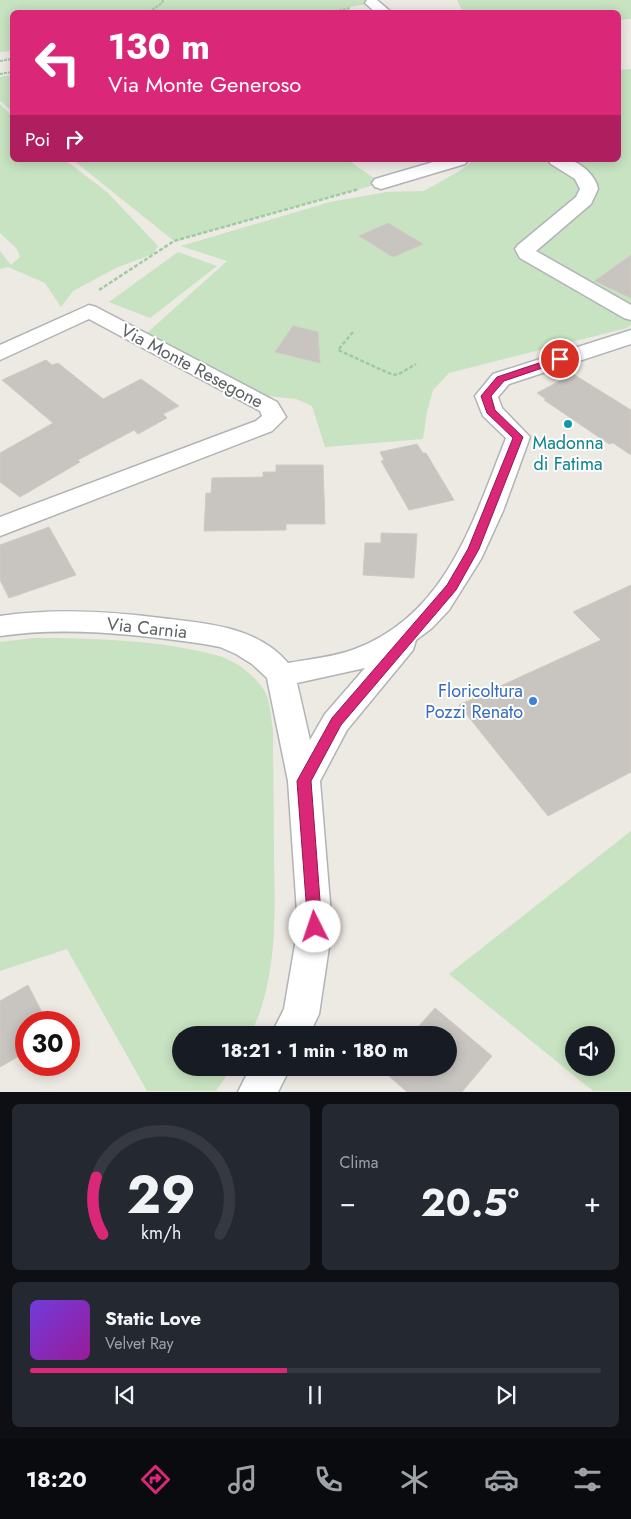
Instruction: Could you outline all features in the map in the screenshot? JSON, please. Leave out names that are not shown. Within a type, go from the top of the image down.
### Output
[{"type":"street","points":[[372,3],[381,10]]},
{"type":"street","points":[[381,183],[452,162]]},
{"type":"street","points":[[560,162],[576,171],[587,181],[589,189],[584,200],[525,249],[527,254],[631,314]]},
{"type":"street","points":[[0,353],[89,311]]},
{"type":"street","name":"Via Monte Resegone","points":[[0,527],[264,426],[274,417],[269,408],[89,311]]},
{"type":"street","points":[[304,781],[336,722],[451,588],[473,549],[518,437],[491,411],[486,396],[500,379],[631,337]]},
{"type":"street","name":"Via Carnia","points":[[0,626],[23,622],[125,623],[221,637],[253,650],[274,665],[281,675]]},
{"type":"street","points":[[294,1026],[301,1014],[315,927],[304,781],[281,675],[340,663],[376,651],[421,622]]},
{"type":"street","points":[[257,1092],[266,1076]]},
{"type":"path","points":[[152,10],[164,0]]},
{"type":"path","points":[[89,311],[86,299],[174,241],[381,183]]},
{"type":"path","points":[[353,332],[338,350],[393,374],[399,374],[416,364]]},
{"type":"green space","points":[[0,0],[367,0],[372,3],[334,10],[10,10],[10,51],[0,52]]},
{"type":"green space","points":[[457,0],[631,0],[631,19],[621,20],[621,10],[462,10]]},
{"type":"green space","points":[[631,69],[631,325],[627,328],[449,373],[433,390],[423,439],[325,447],[312,406],[296,399],[267,396],[147,333],[227,261],[181,246],[330,202],[387,192],[424,191],[471,162],[621,162],[621,70]]},
{"type":"green space","points":[[10,75],[10,109],[0,101],[0,77]]},
{"type":"green space","points":[[0,104],[10,114],[10,162],[68,162],[107,192],[158,246],[153,254],[116,268],[73,291],[61,307],[45,283],[8,267],[0,269],[0,251],[11,265],[20,257],[17,249],[0,233]]},
{"type":"green space","points":[[75,162],[351,162],[381,183],[174,241]]},
{"type":"green space","points":[[178,252],[217,266],[150,318],[109,302]]},
{"type":"green space","points":[[33,638],[79,639],[175,646],[226,658],[252,676],[268,698],[273,731],[275,900],[273,947],[266,992],[254,1026],[172,1026],[172,1076],[226,1076],[216,1091],[147,1091],[67,949],[0,971],[0,642]]},
{"type":"green space","points":[[631,831],[631,1091],[593,1091],[575,1076],[615,1076],[615,1026],[565,1026],[565,1068],[449,974]]},
{"type":"building","points":[[388,223],[423,244],[393,257],[359,236]]},
{"type":"building","points":[[631,255],[631,298],[595,281]]},
{"type":"building","points":[[293,326],[318,332],[320,363],[275,352]]},
{"type":"building","points":[[46,360],[52,365],[58,363],[103,399],[141,379],[179,406],[163,414],[167,418],[138,434],[134,430],[78,460],[80,462],[20,497],[0,482],[0,453],[53,423],[2,380]]},
{"type":"building","points":[[573,374],[631,410],[631,455],[613,443],[609,444],[544,400],[546,399],[537,393]]},
{"type":"building","points":[[417,444],[423,453],[426,453],[454,500],[409,510],[381,461],[384,460],[380,452]]},
{"type":"building","points":[[276,465],[323,465],[325,524],[286,524],[286,530],[204,531],[206,493],[211,493],[212,478],[263,477],[263,472],[276,472]]},
{"type":"building","points":[[49,527],[76,575],[9,598],[0,580],[0,545]]},
{"type":"building","points":[[381,533],[417,534],[414,578],[363,575],[365,543],[381,543]]},
{"type":"building","points":[[631,585],[631,772],[548,816],[459,705],[601,640],[573,612]]},
{"type":"building","points":[[28,985],[41,1011],[15,1011],[15,1058],[0,1067],[0,1001]]},
{"type":"building","points":[[435,1008],[456,1026],[419,1026]]},
{"type":"building","points":[[457,1027],[492,1056],[462,1092],[407,1092],[389,1076],[457,1076]]},
{"type":"place","name":"Madonna di Fatima","points":[[568,424]]},
{"type":"place","name":"Floricoltura Pozzi Renato","points":[[533,701]]},
{"type":"route","points":[[315,927],[304,781],[336,722],[451,588],[473,549],[518,437],[491,411],[486,396],[500,379],[560,359]]}]
